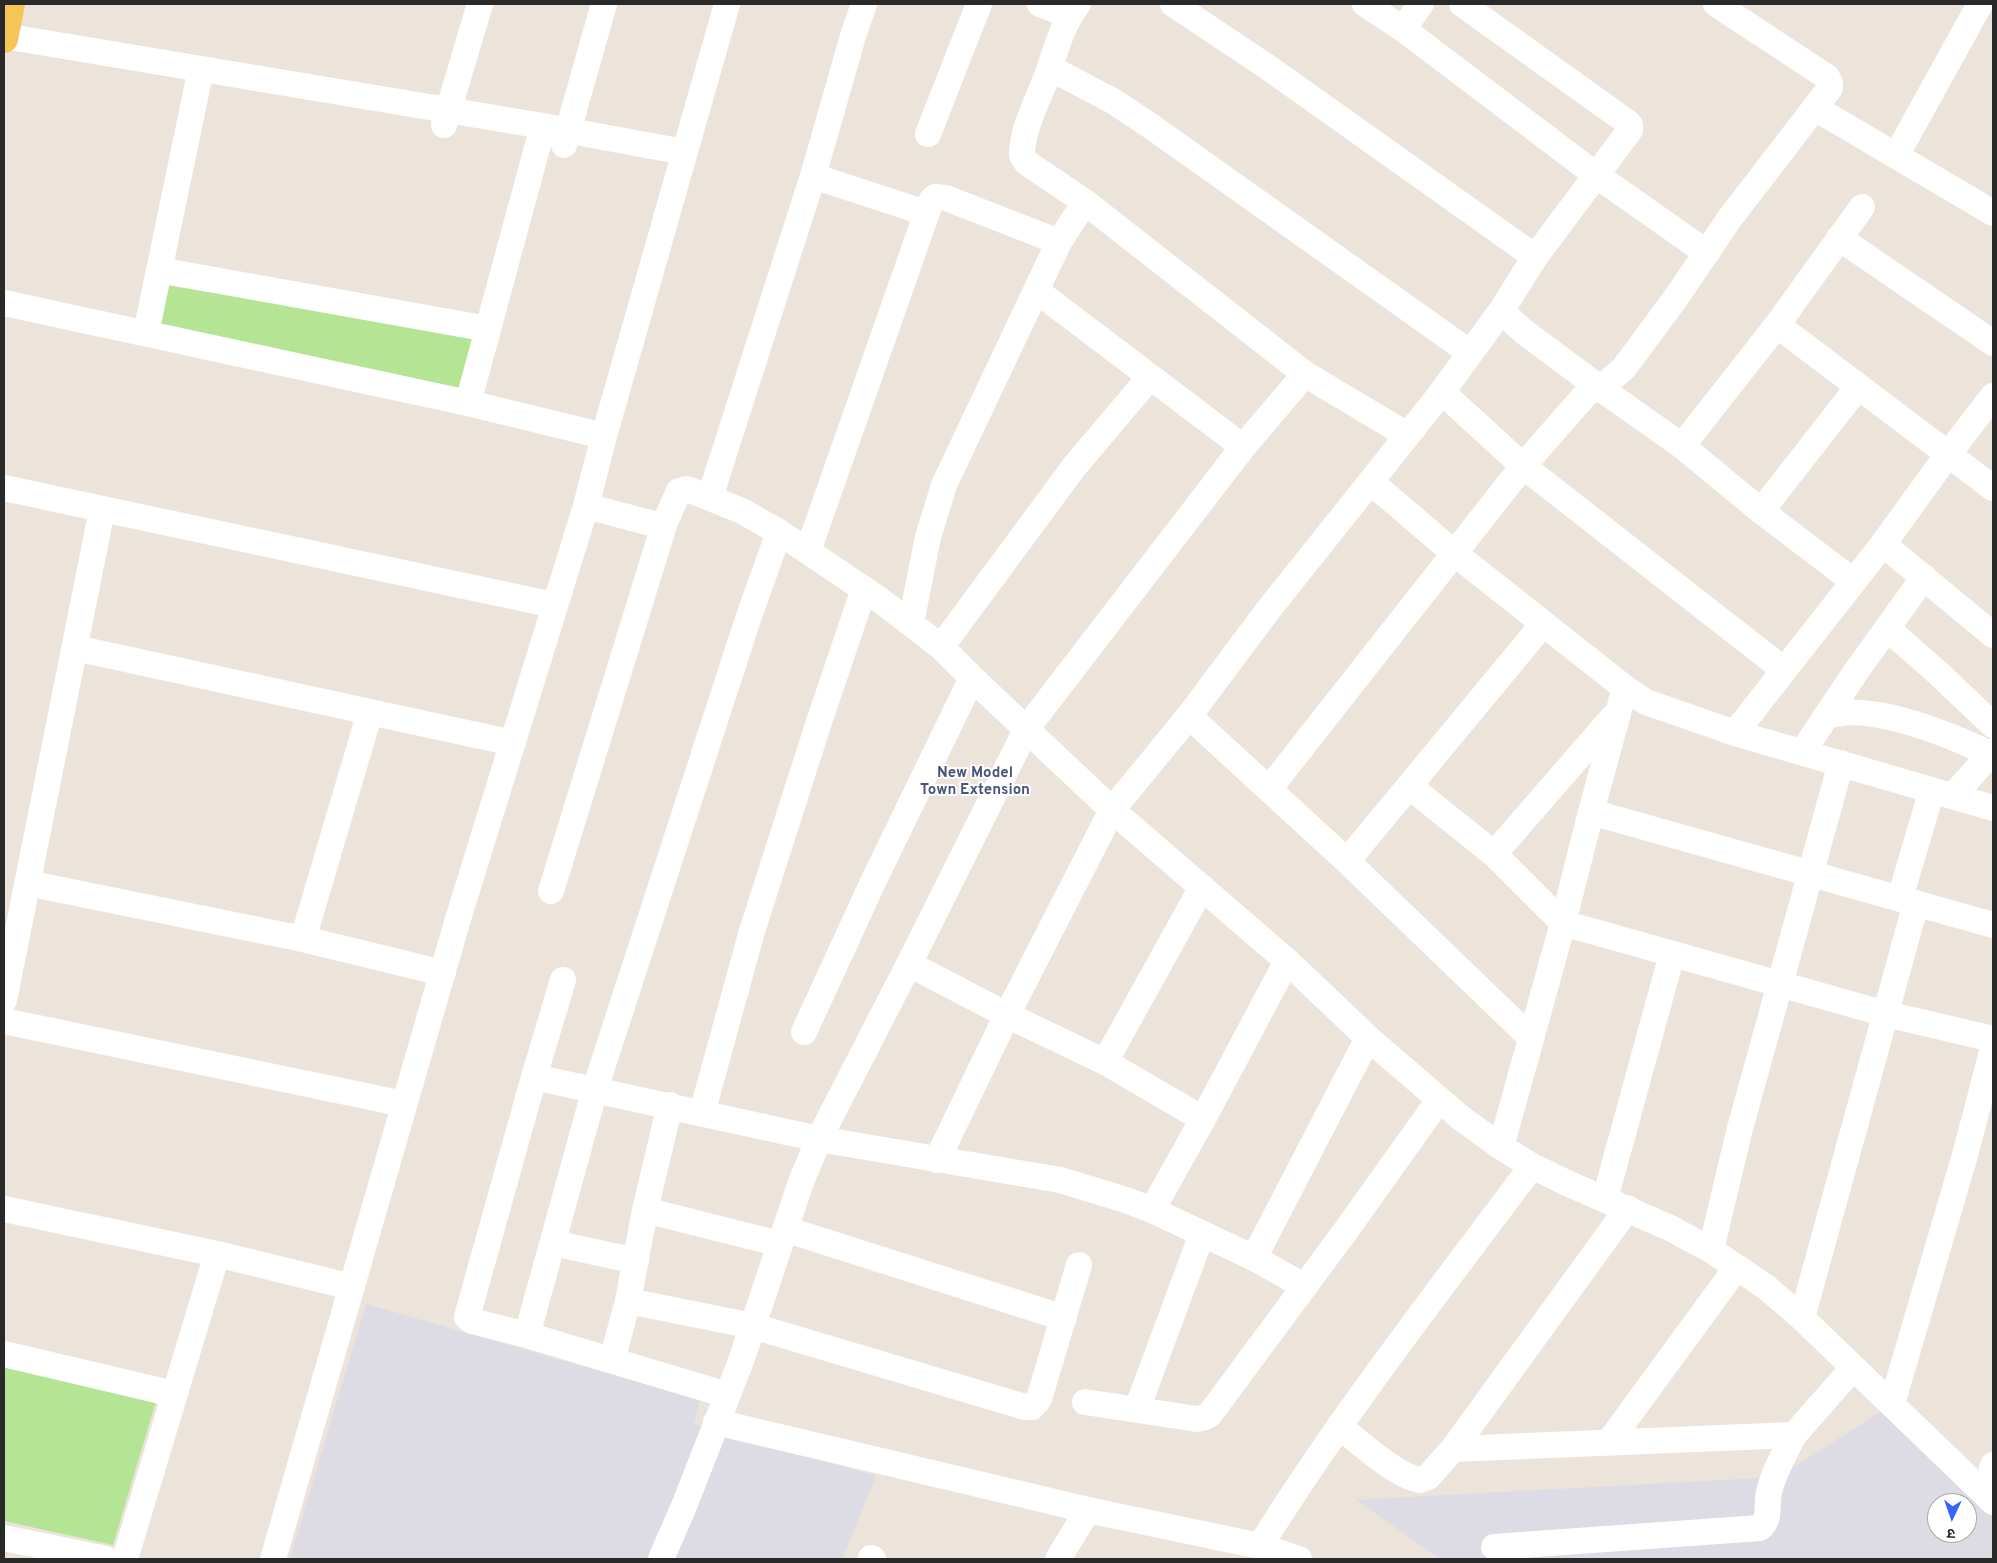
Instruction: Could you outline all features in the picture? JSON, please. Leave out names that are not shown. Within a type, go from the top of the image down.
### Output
[{"type":"main road","points":[[4,37],[11,4]]},
{"type":"street","points":[[446,118],[480,4]]},
{"type":"street","points":[[468,402],[488,328],[553,136],[604,4]]},
{"type":"street","points":[[273,1559],[404,1104],[554,605],[586,506],[726,4]]},
{"type":"street","points":[[710,497],[813,176],[864,4]]},
{"type":"street","points":[[928,134],[980,4]]},
{"type":"street","points":[[1040,4],[1073,10],[1024,137],[1022,155],[1027,163],[1085,202],[1304,374],[1407,435]]},
{"type":"street","points":[[1173,4],[1269,68],[1535,257]]},
{"type":"street","points":[[1365,4],[1403,29],[1596,175],[1707,253]]},
{"type":"street","points":[[1403,29],[1420,4]]},
{"type":"street","points":[[937,1160],[1007,1015],[1112,810],[1189,716],[1269,610],[1442,392],[1469,352],[1501,311],[1535,257],[1627,134],[1630,125],[1462,4]]},
{"type":"street","points":[[1269,789],[1523,466],[1578,403],[1597,386],[1609,381],[1624,368],[1730,218],[1830,88],[1827,77],[1716,4]]},
{"type":"street","points":[[1896,156],[1980,4]]},
{"type":"street","points":[[4,37],[199,77]]},
{"type":"street","points":[[4,52],[199,77],[682,159]]},
{"type":"street","points":[[1050,68],[1113,101],[1152,126],[1469,352]]},
{"type":"street","points":[[146,333],[199,77]]},
{"type":"street","points":[[1815,108],[1993,213]]},
{"type":"street","points":[[813,176],[926,213]]},
{"type":"street","points":[[808,551],[931,201],[935,197],[946,198],[1059,242]]},
{"type":"street","points":[[911,623],[928,537],[944,485],[1059,242],[1085,202]]},
{"type":"street","points":[[1682,446],[1777,325],[1862,207]]},
{"type":"street","points":[[1840,238],[1993,343]]},
{"type":"street","points":[[159,270],[488,328]]},
{"type":"street","points":[[1037,291],[1243,447]]},
{"type":"street","points":[[4,303],[468,402],[604,436]]},
{"type":"street","points":[[1501,311],[1523,331],[1682,446],[1761,511],[1853,581]]},
{"type":"street","points":[[1777,325],[1993,488]]},
{"type":"street","points":[[661,1559],[684,1506],[753,1326],[801,1182],[819,1139],[1027,728],[1243,447],[1304,374]]},
{"type":"street","points":[[941,646],[1074,467],[1150,376]]},
{"type":"street","points":[[1761,511],[1858,387]]},
{"type":"street","points":[[1442,392],[1523,466],[1784,670]]},
{"type":"street","points":[[1735,733],[1883,544],[1993,396]]},
{"type":"street","points":[[1371,482],[1454,553],[1543,624],[1622,699],[1646,702],[1735,733],[1803,751],[1993,808]]},
{"type":"street","points":[[4,488],[554,605]]},
{"type":"street","points":[[551,891],[665,522],[676,493],[682,488],[710,497],[742,511],[779,532],[864,589],[941,646],[972,678],[1112,810],[1287,961],[1368,1038],[1480,1134],[1532,1166],[1670,1228],[1711,1250],[1766,1288],[1802,1318],[1989,1498]]},
{"type":"street","points":[[586,506],[658,525],[665,522]]},
{"type":"street","points":[[4,1000],[102,510]]},
{"type":"street","points":[[527,1335],[595,1089],[748,619],[779,532]]},
{"type":"street","points":[[1883,544],[1993,635]]},
{"type":"street","points":[[1803,751],[1924,578]]},
{"type":"street","points":[[702,1113],[752,930],[864,589]]},
{"type":"street","points":[[1347,861],[1543,624]]},
{"type":"street","points":[[1888,629],[1938,672],[1993,725]]},
{"type":"street","points":[[75,648],[513,743]]},
{"type":"street","points":[[804,1032],[873,882],[972,678]]},
{"type":"street","points":[[1501,1148],[1564,923],[1591,812],[1622,699]]},
{"type":"street","points":[[1494,854],[1622,699]]},
{"type":"street","points":[[303,939],[370,712]]},
{"type":"street","points":[[1802,1318],[1886,1014],[1908,901],[1942,793],[1992,752],[1920,725],[1894,719],[1854,712],[1837,712],[1825,717]]},
{"type":"street","points":[[1189,716],[1347,861],[1531,1038]]},
{"type":"street","points":[[1711,1250],[1739,1132],[1841,763]]},
{"type":"street","points":[[1409,786],[1494,854],[1564,923],[1886,1014],[1993,1039]]},
{"type":"street","points":[[1591,812],[1810,872],[1993,926]]},
{"type":"street","points":[[27,883],[303,939],[443,973]]},
{"type":"street","points":[[1105,1062],[1202,887]]},
{"type":"street","points":[[1338,1426],[1393,1468],[1414,1480],[1424,1480],[1428,1477],[1453,1449],[1617,1204],[1672,954]]},
{"type":"street","points":[[1152,1210],[1287,961]]},
{"type":"street","points":[[909,964],[1007,1015],[1105,1062],[1203,1119]]},
{"type":"street","points":[[563,980],[467,1317],[472,1321],[527,1335],[727,1394]]},
{"type":"street","points":[[4,1021],[404,1104]]},
{"type":"street","points":[[1254,1258],[1368,1038]]},
{"type":"street","points":[[1892,1404],[1965,1155],[1993,1048]]},
{"type":"street","points":[[534,1078],[670,1105],[819,1139],[1060,1180],[1152,1210],[1254,1258],[1304,1286]]},
{"type":"street","points":[[1085,1402],[1197,1419],[1210,1414],[1440,1100]]},
{"type":"street","points":[[612,1360],[628,1301],[645,1210],[670,1105]]},
{"type":"street","points":[[1260,1546],[1338,1426],[1532,1166]]},
{"type":"street","points":[[4,1209],[217,1254],[352,1288]]},
{"type":"street","points":[[645,1210],[783,1236],[1064,1318]]},
{"type":"street","points":[[1137,1409],[1202,1234]]},
{"type":"street","points":[[553,1243],[636,1261]]},
{"type":"street","points":[[125,1559],[217,1254]]},
{"type":"street","points":[[628,1301],[753,1326],[1025,1407],[1032,1407],[1039,1399],[1079,1265]]},
{"type":"street","points":[[1609,1442],[1737,1267]]},
{"type":"street","points":[[4,1354],[174,1394]]},
{"type":"street","points":[[1494,1547],[1760,1528],[1767,1518],[1769,1494],[1775,1472],[1794,1435],[1853,1368]]},
{"type":"street","points":[[716,1422],[1088,1510],[1260,1546],[1299,1559]]},
{"type":"street","points":[[1453,1449],[1794,1435]]},
{"type":"street","points":[[1989,1498],[1993,1465]]},
{"type":"street","points":[[1058,1559],[1088,1510]]},
{"type":"street","points":[[4,1538],[106,1559]]},
{"type":"shaded area","points":[[366,1304],[700,1400],[694,1424],[876,1476],[842,1559],[290,1559]]},
{"type":"shaded area","points":[[1887,1408],[1993,1508],[1993,1559],[1440,1559],[1356,1500],[1778,1477]]},
{"type":"green space","points":[[166,285],[475,336],[462,391],[157,325]]},
{"type":"green space","points":[[4,1365],[157,1398],[113,1545],[4,1521]]},
{"type":"district","name":"New Model Town Extension","points":[[975,782]]}]
